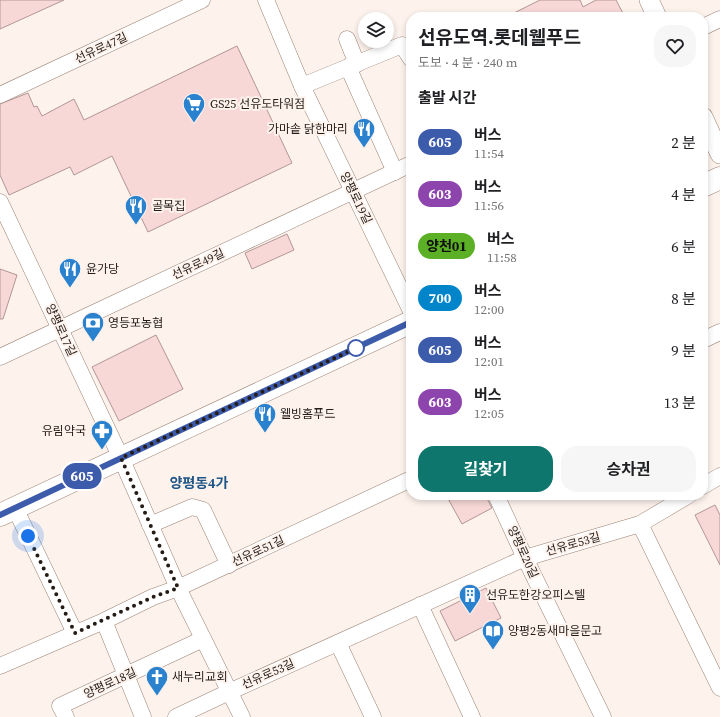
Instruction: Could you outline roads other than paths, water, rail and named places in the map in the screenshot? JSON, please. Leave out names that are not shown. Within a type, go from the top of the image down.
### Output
[{"type":"main road","points":[[708,184],[720,178]]},
{"type":"main road","points":[[7,512],[406,324]]},
{"type":"street","name":"선유로47길","points":[[0,95],[202,0]]},
{"type":"street","name":"양평로19길","points":[[266,0],[302,86],[406,301]]},
{"type":"street","points":[[649,0],[655,12]]},
{"type":"street","points":[[708,25],[720,19]]},
{"type":"street","points":[[347,39],[353,65],[395,172]]},
{"type":"street","points":[[302,86],[402,45],[406,51]]},
{"type":"street","points":[[708,128],[720,154]]},
{"type":"street","name":"선유로49길","points":[[0,357],[406,166]]},
{"type":"street","name":"양평로17길","points":[[0,202],[121,458]]},
{"type":"street","points":[[708,338],[720,332]]},
{"type":"street","points":[[121,458],[178,588],[242,717]]},
{"type":"street","points":[[708,483],[720,476]]},
{"type":"street","name":"선유로51길","points":[[0,666],[153,597],[178,588],[229,565],[406,481]]},
{"type":"street","name":"양평로20길","points":[[498,500],[603,717]]},
{"type":"street","name":"선유로53길","points":[[176,717],[525,558],[640,524],[681,500]]},
{"type":"street","points":[[150,525],[192,507],[203,510],[229,565]]},
{"type":"street","points":[[7,512],[75,633]]},
{"type":"street","points":[[640,524],[720,688]]},
{"type":"street","points":[[420,605],[472,717]]},
{"type":"street","points":[[104,620],[125,676],[143,717]]},
{"type":"street","name":"양평로18길","points":[[63,711],[125,676],[203,640]]},
{"type":"street","points":[[338,643],[373,717]]},
{"type":"place","name":"GS25 선유도타워점","points":[[194,124]]},
{"type":"place","name":"가마솥 닭한마리","points":[[364,148]]},
{"type":"place","name":"골목집","points":[[136,226]]},
{"type":"place","name":"윤가당","points":[[70,288]]},
{"type":"place","name":"영등포농협","points":[[93,342]]},
{"type":"place","name":"웰빙홈푸드","points":[[265,434]]},
{"type":"place","name":"유림약국","points":[[102,450]]},
{"type":"place","name":"선유도한강오피스텔","points":[[470,614]]},
{"type":"place","name":"양평2동새마을문고","points":[[493,650]]},
{"type":"place","name":"새누리교회","points":[[157,696]]},
{"type":"district","name":"양평동4가","points":[[199,483]]}]
